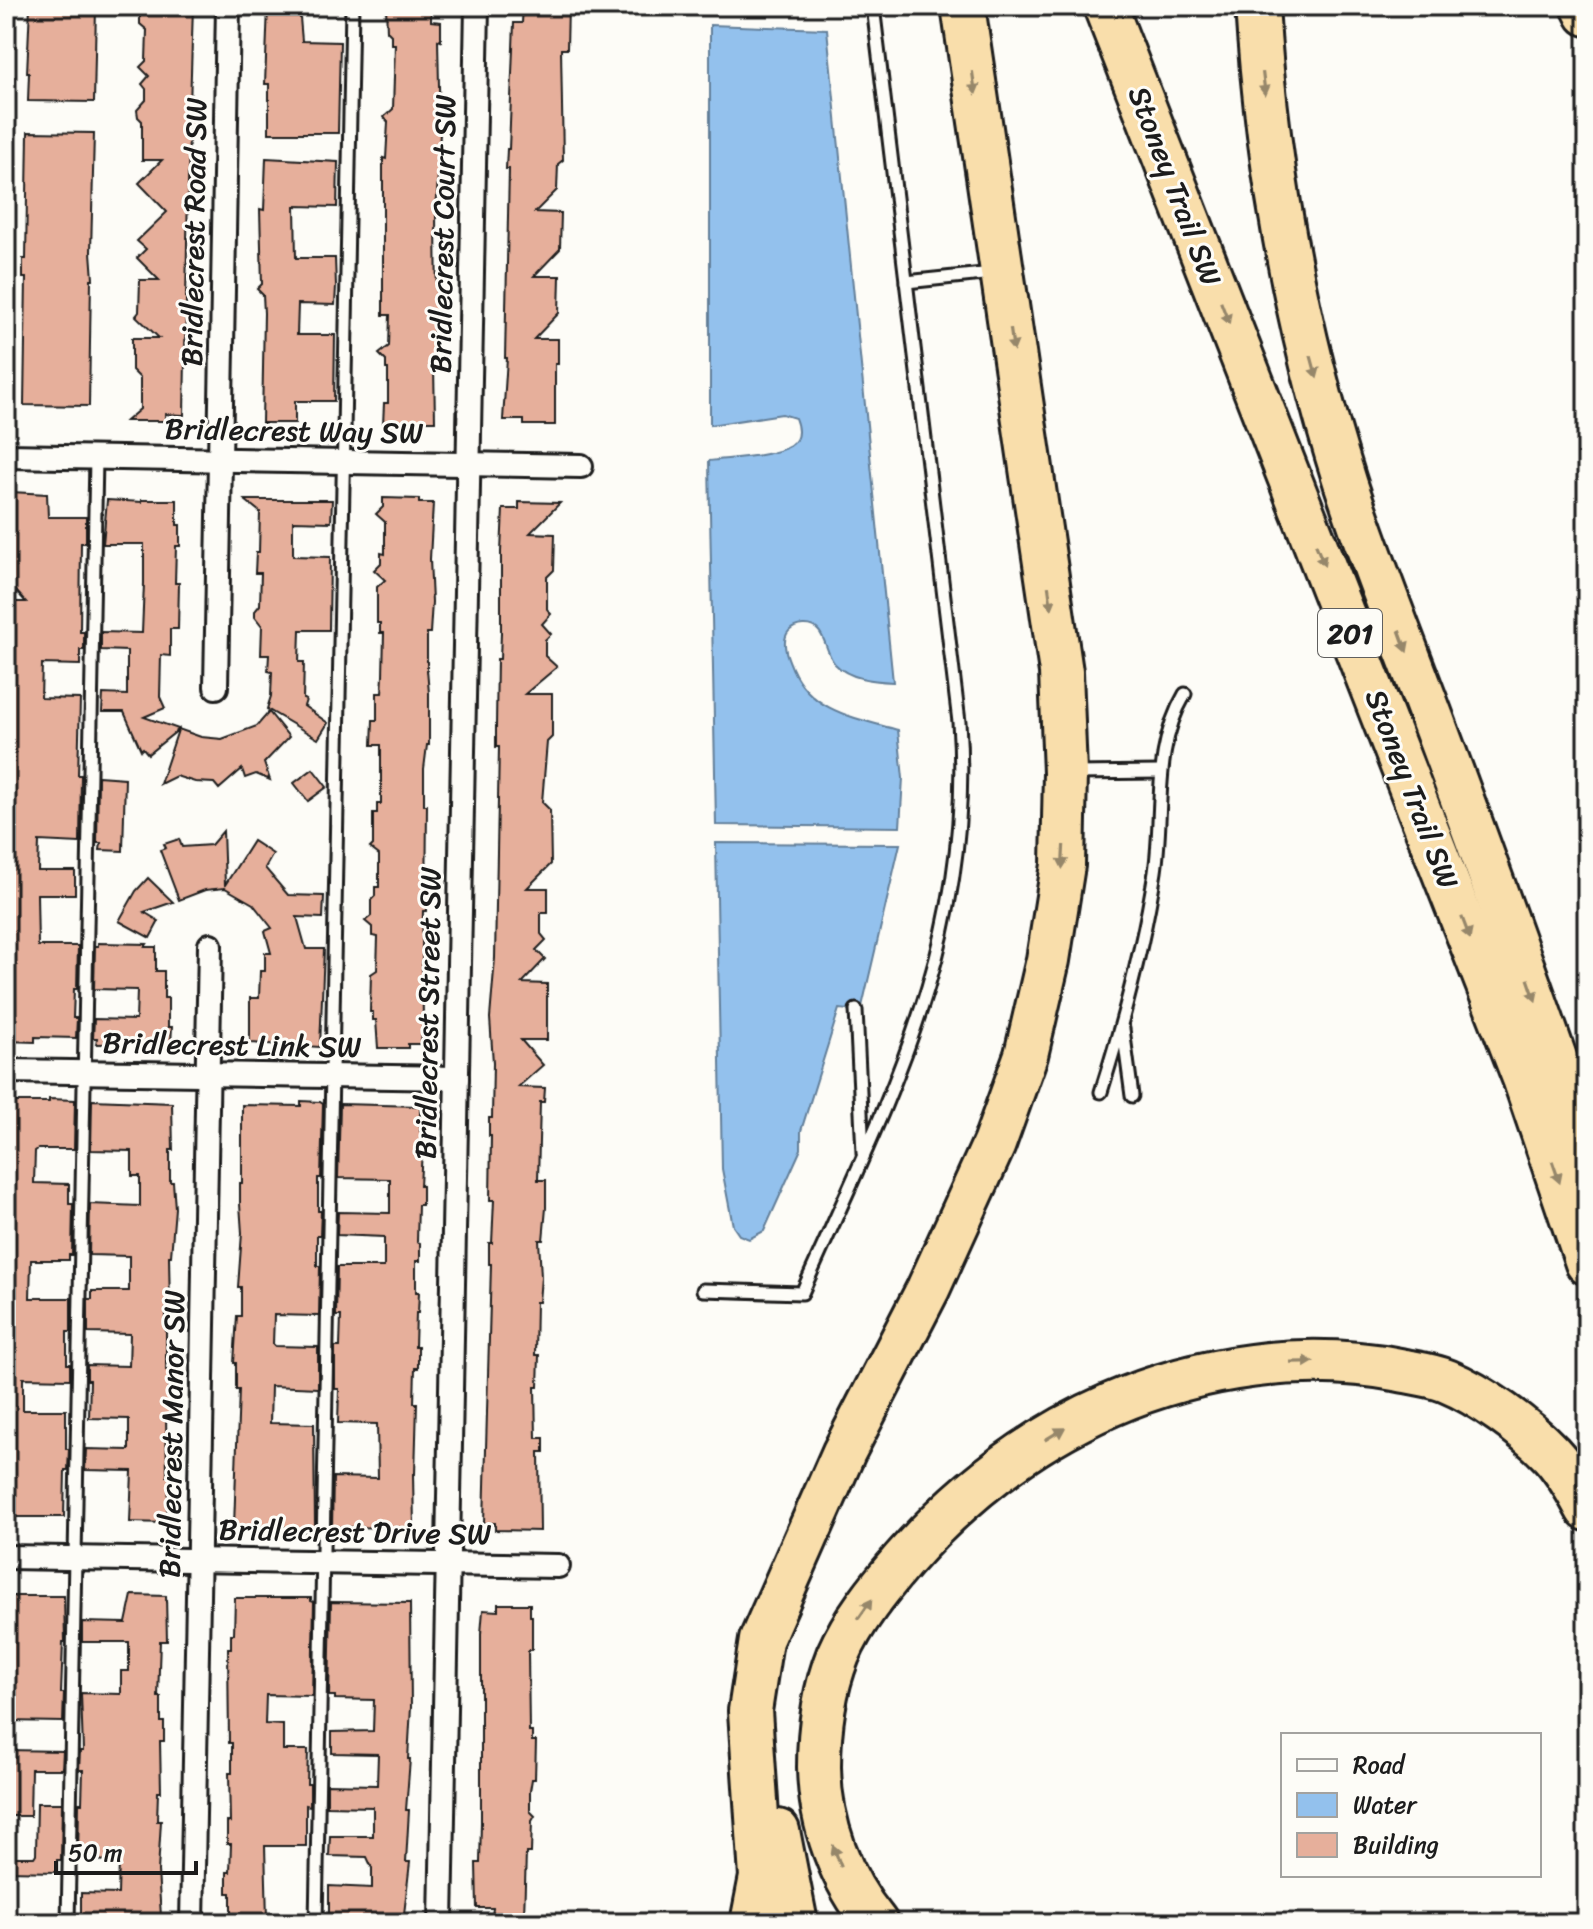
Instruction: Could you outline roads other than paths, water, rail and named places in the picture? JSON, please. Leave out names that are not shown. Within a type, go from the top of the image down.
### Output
[{"type":"highway","points":[[752,1923],[761,1877],[750,1711],[761,1640],[838,1465],[928,1289],[994,1144],[1026,1055],[1048,960],[1063,865],[1065,773],[1061,672],[963,6]]},
{"type":"highway","name":"Stoney Trail SW","points":[[1105,6],[1524,1078],[1587,1263]]},
{"type":"highway","points":[[1257,6],[1281,210],[1307,340],[1346,486],[1523,964],[1587,1149]]},
{"type":"highway","points":[[1583,6],[1587,14]]},
{"type":"highway","points":[[876,1923],[860,1903],[841,1867],[827,1831],[819,1786],[819,1740],[826,1696],[838,1654],[860,1615],[922,1538],[990,1476],[1067,1427],[1120,1401],[1188,1377],[1267,1364],[1372,1364],[1446,1380],[1475,1396],[1551,1454],[1571,1479],[1587,1509]]},
{"type":"highway","points":[[790,1576],[774,1641],[768,1713],[775,1817],[796,1923]]},
{"type":"street","name":"Bridlecrest Road SW","points":[[216,687],[228,6]]},
{"type":"street","name":"Bridlecrest Court SW","points":[[468,464],[477,6]]},
{"type":"street","name":"Bridlecrest Way SW","points":[[6,456],[581,466]]},
{"type":"street","name":"Bridlecrest Street SW","points":[[441,1923],[468,464]]},
{"type":"street","name":"Bridlecrest Manor SW","points":[[192,1923],[210,945]]},
{"type":"street","name":"Bridlecrest Link SW","points":[[6,1071],[457,1078]]},
{"type":"street","name":"Bridlecrest Drive SW","points":[[6,1557],[558,1566]]},
{"type":"lane","points":[[316,1923],[352,6]]},
{"type":"lane","points":[[703,1290],[802,1293],[897,1081],[938,959],[956,872],[961,823],[959,722],[873,6]]},
{"type":"lane","points":[[906,282],[1002,272]]},
{"type":"lane","points":[[68,1923],[96,458]]},
{"type":"lane","points":[[1101,1092],[1122,1026],[1151,897],[1160,819],[1163,748],[1172,715],[1185,694]]},
{"type":"lane","points":[[1065,773],[1161,772]]},
{"type":"lane","points":[[856,1010],[863,1156]]},
{"type":"lane","points":[[1122,1026],[1132,1096]]},
{"type":"water","points":[[710,25],[827,29],[893,682],[862,678],[841,669],[831,658],[821,633],[811,626],[803,625],[789,631],[785,648],[800,683],[823,704],[851,717],[898,730],[903,778],[900,827],[716,825],[709,461],[782,450],[794,443],[798,433],[795,418],[782,414],[710,425]]},
{"type":"water","points":[[716,843],[900,844],[861,1011],[839,1009],[801,1131],[801,1149],[764,1231],[749,1239],[739,1235],[733,1226],[722,1169]]}]
